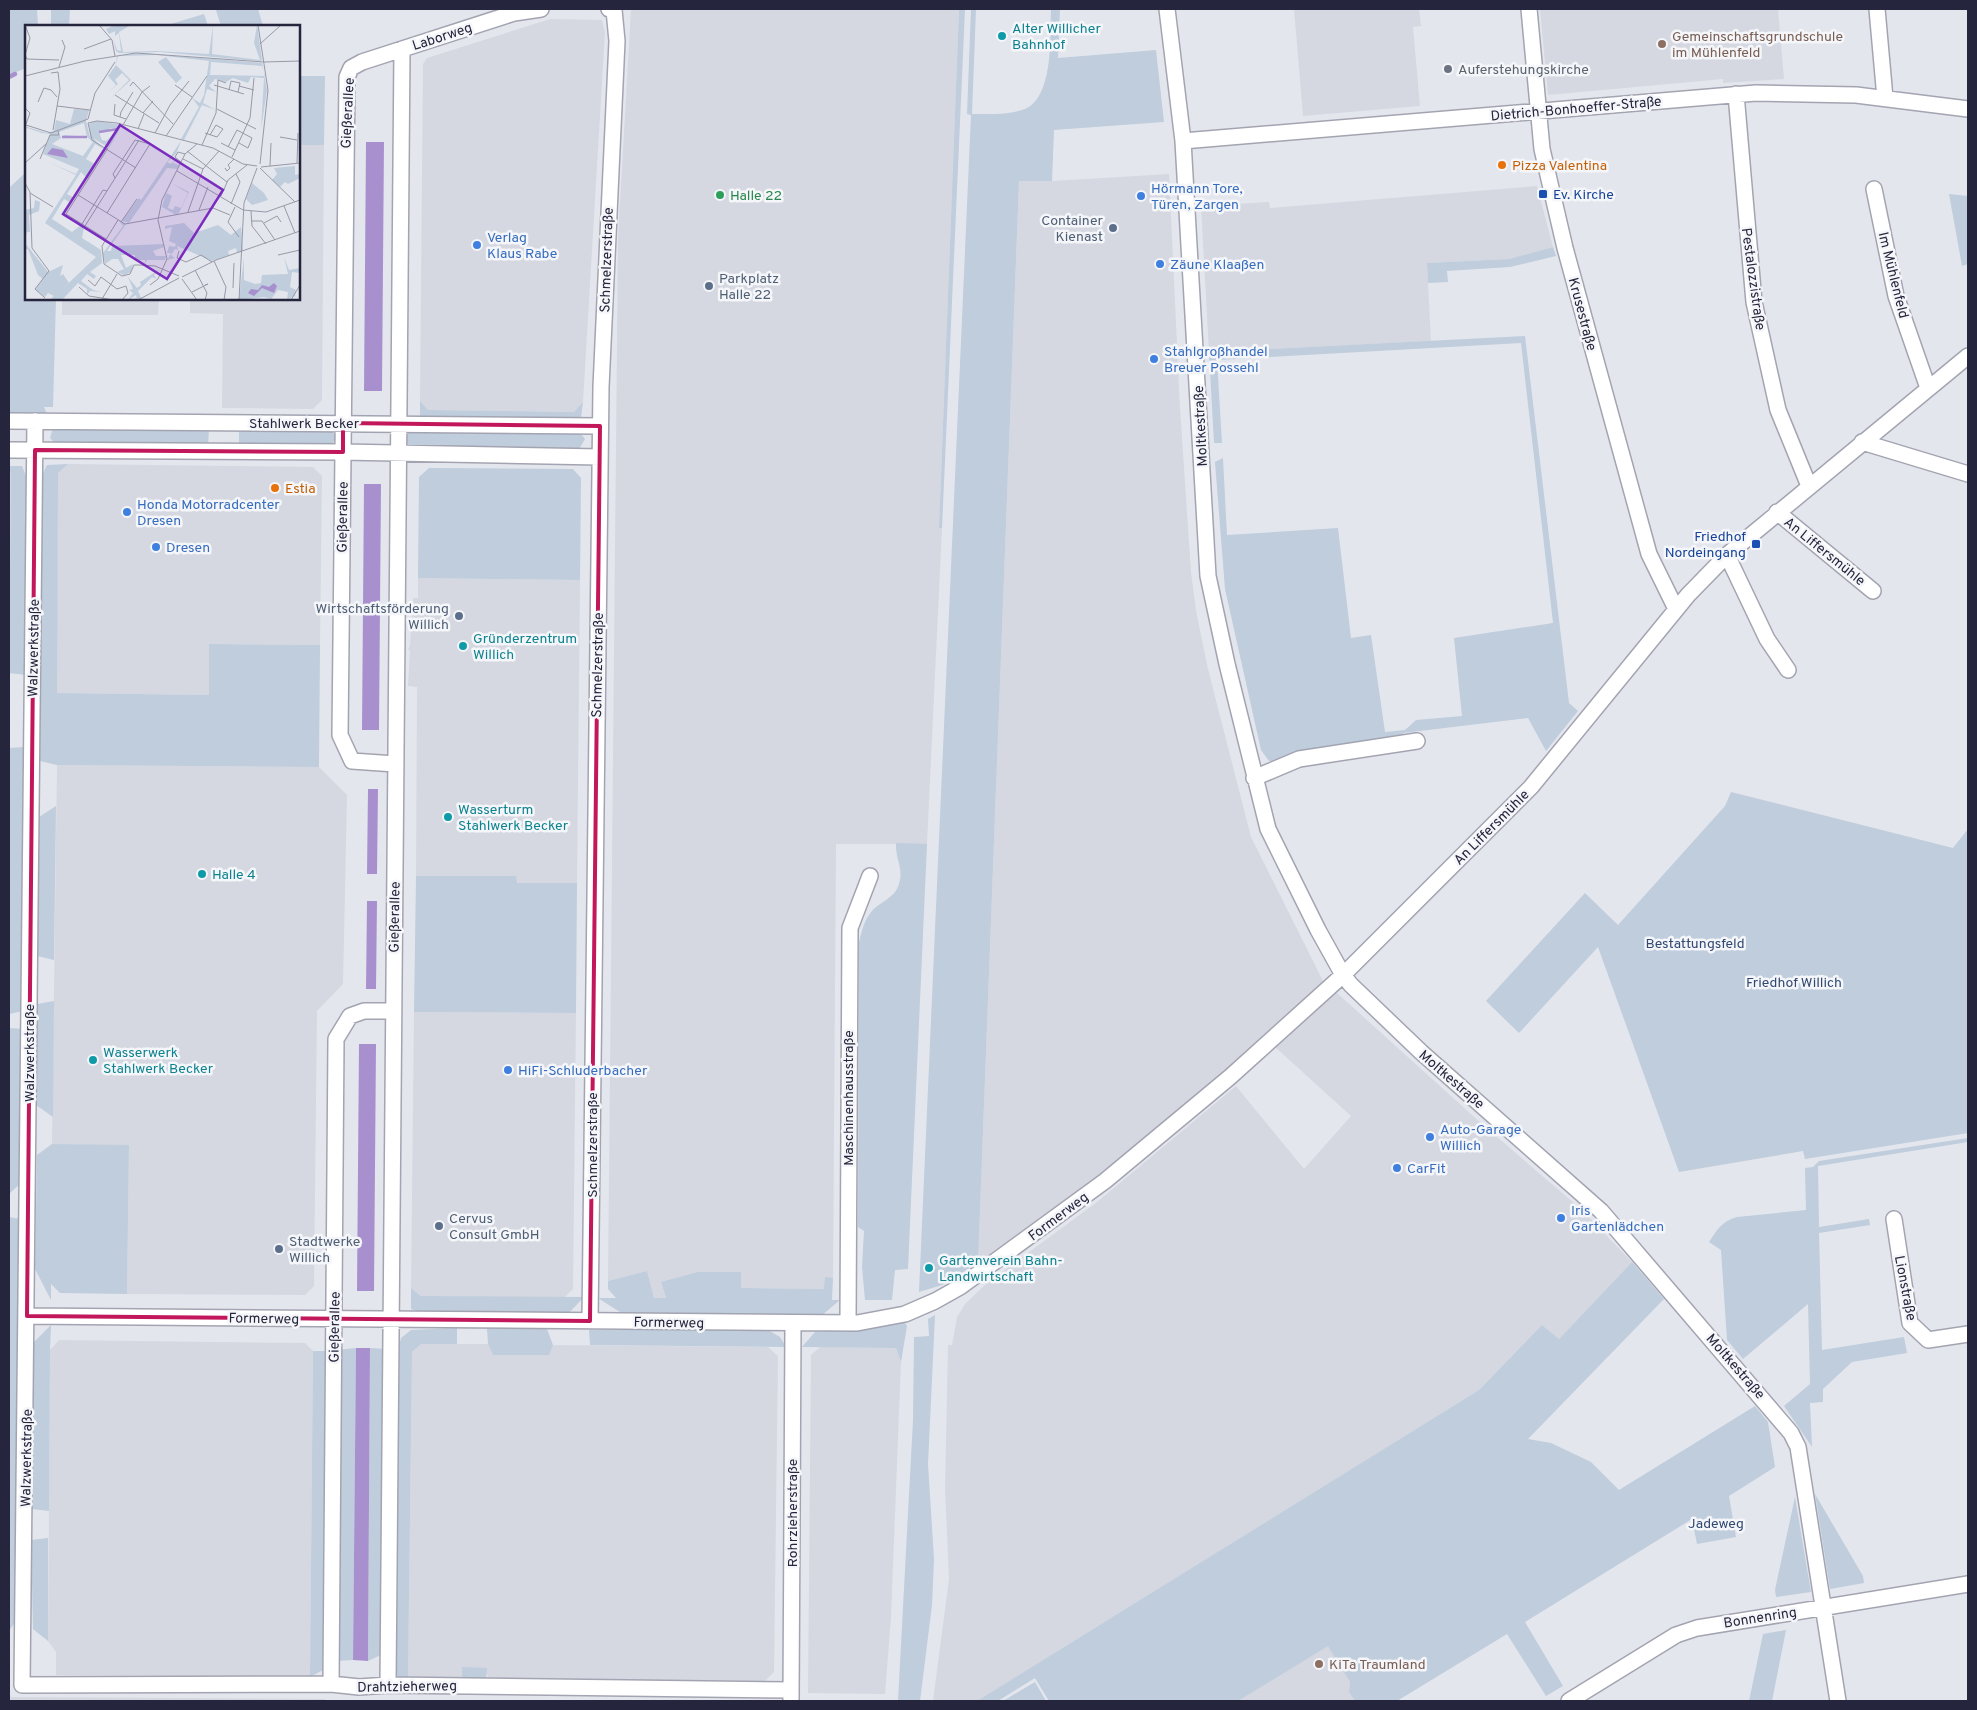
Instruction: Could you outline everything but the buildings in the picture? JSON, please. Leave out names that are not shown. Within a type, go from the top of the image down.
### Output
[{"type":"street","name":"Laborweg","points":[[402,49],[514,11],[540,9]]},
{"type":"street","name":"Moltkestraße","points":[[1167,9],[1183,141],[1208,576],[1254,778],[1268,829],[1318,930],[1343,975],[1421,1052],[1601,1211],[1786,1426],[1798,1447],[1823,1607]]},
{"type":"street","name":"Krusestraße","points":[[1529,9],[1542,149],[1565,248],[1649,554],[1676,609]]},
{"type":"street","points":[[1877,9],[1885,98]]},
{"type":"street","name":"Schmelzerstraße","points":[[590,1320],[600,426],[606,237],[617,41],[611,10]]},
{"type":"street","name":"Gießerallee","points":[[388,1685],[392,1011],[400,452],[402,49],[358,63],[349,70],[346,80],[340,735],[352,761],[395,764]]},
{"type":"street","name":"Dietrich-Bonhoeffer-Straße","points":[[1183,141],[1736,94],[1801,92],[1885,98],[1968,109]]},
{"type":"street","name":"Pestalozzistraße","points":[[1736,94],[1754,302],[1778,410],[1809,486]]},
{"type":"street","name":"Im Mühlenfeld","points":[[1874,189],[1896,296],[1928,388]]},
{"type":"street","name":"An Liffersmühle","points":[[1230,1077],[1343,975],[1531,787],[1676,609],[1727,555],[1968,356]]},
{"type":"street","name":"Stahlwerk Becker","points":[[9,421],[600,426]]},
{"type":"street","name":"Walzwerkstraße","points":[[22,1684],[36,421]]},
{"type":"street","points":[[1862,442],[1968,474]]},
{"type":"street","name":"Stahlwerk Becker","points":[[9,450],[400,452],[600,457]]},
{"type":"street","name":"An Liffersmühle","points":[[1777,512],[1873,591]]},
{"type":"street","points":[[1727,555],[1767,639],[1788,670]]},
{"type":"street","points":[[1254,778],[1299,759],[1417,741]]},
{"type":"street","name":"Maschinenhausstraße","points":[[848,1323],[850,928],[870,876]]},
{"type":"street","name":"Gießerallee","points":[[331,1684],[336,1039],[350,1016],[364,1011],[392,1011]]},
{"type":"street","name":"Formerweg","points":[[27,1316],[590,1320],[793,1324],[848,1323],[899,1316],[927,1305],[960,1287],[1105,1181],[1230,1077]]},
{"type":"street","name":"Lionstraße","points":[[1894,1219],[1910,1323],[1928,1340],[1968,1334]]},
{"type":"street","name":"Rohrzieherstraße","points":[[791,1695],[793,1324]]},
{"type":"street","name":"Bonnenring","points":[[1569,1701],[1676,1635],[1690,1630],[1968,1584]]},
{"type":"street","points":[[1823,1607],[1838,1701]]},
{"type":"street","name":"Drahtzieherweg","points":[[22,1684],[331,1684],[359,1687],[388,1685],[791,1695]]},
{"type":"highlighted area","points":[[343,423],[600,426],[590,1321],[27,1316],[35,450],[343,452]]},
{"type":"shaded area","points":[[631,9],[959,9],[939,528],[942,528],[927,844],[836,844],[833,1278],[825,1278],[825,1289],[741,1288],[741,1272],[661,1282],[666,1299],[654,1298],[647,1271],[608,1281],[618,238]]},
{"type":"shaded area","points":[[1294,9],[1419,9],[1421,26],[1413,27],[1420,106],[1303,116]]},
{"type":"shaded area","name":"Gemeinschaftsgrundschule im Mühlenfeld","points":[[1540,9],[1778,9],[1784,79],[1723,83],[1723,79],[1548,95]]},
{"type":"shaded area","points":[[550,19],[602,20],[605,32],[583,402],[574,412],[428,410],[420,401],[423,64],[427,58]]},
{"type":"shaded area","points":[[366,142],[384,142],[382,391],[364,391]]},
{"type":"shaded area","points":[[300,145],[324,145],[322,400],[313,409],[222,408],[223,314],[190,313],[190,300],[300,300]]},
{"type":"shaded area","points":[[1169,174],[1180,408],[1191,572],[1196,611],[1208,669],[1251,837],[1323,981],[1314,994],[1182,1108],[1057,1208],[978,1263],[1019,181],[1052,181]]},
{"type":"shaded area","points":[[1537,186],[1553,247],[1509,259],[1427,263],[1431,341],[1209,352],[1201,206],[1269,202],[1270,208]]},
{"type":"shaded area","points":[[62,300],[159,300],[158,315],[62,315]]},
{"type":"shaded area","points":[[68,464],[313,467],[322,476],[320,645],[209,644],[209,695],[56,693],[58,473]]},
{"type":"shaded area","points":[[9,473],[11,475],[9,710]]},
{"type":"shaded area","points":[[364,484],[381,484],[379,730],[362,730]]},
{"type":"shaded area","points":[[418,578],[580,580],[577,883],[516,883],[516,876],[416,876],[417,687],[408,686],[410,650],[408,650],[410,645],[413,598],[418,598]]},
{"type":"shaded area","points":[[57,765],[319,767],[347,795],[343,984],[317,1011],[314,1286],[305,1295],[127,1294],[129,1146],[52,1144]]},
{"type":"shaded area","points":[[368,789],[378,789],[377,874],[367,874]]},
{"type":"shaded area","points":[[367,901],[377,901],[376,989],[366,989]]},
{"type":"shaded area","points":[[1336,992],[1483,1125],[1581,1209],[1632,1262],[1559,1339],[1542,1325],[1479,1390],[977,1701],[933,1701],[949,1579],[945,1488],[948,1345],[952,1345],[957,1317],[965,1304],[987,1283],[1097,1202],[1236,1086],[1304,1169],[1351,1116],[1274,1046]]},
{"type":"shaded area","points":[[414,1012],[576,1013],[573,1289],[564,1298],[421,1296],[411,1288]]},
{"type":"shaded area","points":[[359,1044],[376,1044],[374,1291],[357,1291]]},
{"type":"shaded area","points":[[59,1340],[305,1343],[313,1351],[310,1677],[56,1675],[56,1652],[48,1641],[50,1350]]},
{"type":"shaded area","points":[[421,1344],[488,1344],[493,1355],[548,1355],[553,1345],[768,1347],[778,1356],[774,1672],[765,1681],[486,1679],[488,1675],[462,1667],[462,1676],[466,1679],[408,1678],[412,1352]]},
{"type":"shaded area","points":[[820,1347],[896,1348],[901,1362],[891,1617],[885,1694],[808,1693],[811,1355]]},
{"type":"shaded area","points":[[356,1348],[370,1348],[368,1661],[353,1660]]},
{"type":"shaded area","name":"KiTa Traumland","points":[[1328,1645],[1350,1682],[1349,1692],[1355,1701],[1238,1701]]},
{"type":"shaded area","points":[[9,1697],[325,1699],[325,1701],[9,1701]]},
{"type":"green space","points":[[9,9],[37,9],[38,25],[25,25],[25,68],[9,75]]},
{"type":"green space","points":[[51,9],[70,9],[69,25],[51,25]]},
{"type":"green space","points":[[258,9],[263,25],[221,25],[216,10]]},
{"type":"green space","points":[[959,9],[965,9],[942,528],[939,528]]},
{"type":"green space","points":[[971,9],[976,9],[972,114],[1012,112],[1025,109],[1034,102],[1041,92],[1046,79],[1050,49],[1051,9],[1060,9],[1058,58],[1156,50],[1164,122],[1054,130],[1052,181],[1019,181],[978,1263],[942,1285],[919,1292],[971,115],[967,114]]},
{"type":"green space","points":[[204,14],[208,25],[167,25]]},
{"type":"green space","points":[[300,76],[325,76],[324,145],[300,145]]},
{"type":"green space","points":[[25,173],[25,300],[56,300],[53,407],[44,407],[47,414],[9,414],[9,188]]},
{"type":"green space","points":[[1949,194],[1968,196],[1968,264],[1962,266]]},
{"type":"green space","points":[[1553,247],[1556,256],[1510,267],[1447,271],[1448,282],[1428,283],[1427,263],[1509,259]]},
{"type":"green space","points":[[1525,336],[1569,703],[1578,711],[1546,751],[1528,718],[1403,733],[1404,737],[1281,761],[1269,761],[1261,750],[1225,589],[1215,462],[1223,458],[1227,535],[1338,528],[1351,638],[1371,635],[1385,732],[1405,730],[1416,720],[1462,716],[1454,638],[1553,623],[1521,343],[1217,360],[1222,443],[1214,443],[1209,352]]},
{"type":"green space","points":[[420,401],[428,410],[574,412],[583,402],[581,417],[570,421],[432,420],[420,416]]},
{"type":"green space","points":[[53,428],[209,428],[208,446],[57,445],[50,438]]},
{"type":"green space","points":[[239,428],[331,430],[336,437],[332,445],[239,446]]},
{"type":"green space","points":[[409,430],[579,431],[585,439],[578,451],[408,446],[404,438]]},
{"type":"green space","points":[[68,464],[58,473],[57,693],[209,695],[209,644],[320,645],[319,767],[57,765],[40,761],[41,478],[47,465]]},
{"type":"green space","points":[[9,466],[22,466],[28,481],[26,675],[9,673],[11,476]]},
{"type":"green space","points":[[429,468],[573,469],[581,478],[580,580],[418,578],[419,477]]},
{"type":"green space","points":[[25,747],[23,1011],[9,1014],[9,748]]},
{"type":"green space","name":"Friedhof Willich","points":[[1731,792],[1953,848],[1968,829],[1968,1133],[1805,1159],[1803,1151],[1679,1172],[1598,947],[1519,1033],[1486,1001],[1585,893],[1618,925],[1725,806]]},
{"type":"green space","points":[[56,806],[54,960],[37,956],[39,817]]},
{"type":"green space","points":[[896,843],[927,844],[908,1269],[895,1270],[892,1300],[865,1300],[862,1267],[864,1231],[858,1227],[859,942],[869,914],[894,893],[899,884],[901,873]]},
{"type":"green space","points":[[416,876],[516,876],[517,883],[577,883],[576,1013],[414,1012]]},
{"type":"green space","points":[[54,1001],[53,1117],[36,1105],[37,1004]]},
{"type":"green space","points":[[9,1028],[23,1029],[21,1183],[9,1194]]},
{"type":"green space","points":[[1968,1138],[1968,1142],[1818,1166],[1819,1227],[1869,1219],[1870,1225],[1819,1233],[1822,1350],[1904,1337],[1907,1353],[1852,1362],[1823,1389],[1823,1402],[1810,1403],[1812,1447],[1784,1406],[1810,1384],[1808,1304],[1743,1359],[1727,1340],[1721,1250],[1709,1242],[1717,1230],[1737,1217],[1806,1210],[1805,1168],[1813,1167],[1819,1161]]},
{"type":"green space","points":[[52,1144],[129,1145],[127,1294],[60,1293],[51,1284],[51,1300],[35,1269],[37,1155]]},
{"type":"green space","points":[[9,1217],[21,1219],[16,1621],[9,1631]]},
{"type":"green space","name":"Jadeweg","points":[[1632,1262],[1664,1299],[1528,1439],[1551,1443],[1591,1462],[1619,1490],[1755,1406],[1768,1422],[1775,1467],[1729,1496],[1736,1537],[1697,1544],[1692,1519],[1525,1622],[1563,1686],[1546,1696],[1507,1634],[1397,1701],[1355,1701],[1349,1692],[1350,1682],[1328,1646],[1238,1701],[1049,1701],[1035,1678],[998,1701],[977,1701],[1479,1390],[1542,1325],[1559,1339]]},
{"type":"green space","points":[[647,1271],[654,1298],[666,1298],[661,1282],[698,1272],[741,1272],[741,1288],[824,1289],[825,1277],[833,1278],[832,1300],[840,1300],[821,1316],[623,1314],[598,1298],[616,1298],[608,1289],[608,1281]]},
{"type":"green space","points":[[411,1288],[421,1296],[584,1297],[568,1314],[424,1313],[411,1309]]},
{"type":"green space","points":[[935,1315],[928,1464],[934,1559],[932,1605],[920,1701],[898,1701],[913,1420],[914,1337],[929,1336],[928,1319]]},
{"type":"green space","points":[[904,1321],[907,1326],[901,1362],[896,1348],[802,1347],[815,1332],[871,1328]]},
{"type":"green space","points":[[51,1325],[49,1511],[32,1509],[34,1342]]},
{"type":"green space","points":[[457,1328],[457,1344],[421,1344],[412,1352],[408,1678],[399,1678],[395,1672],[398,1350],[401,1338],[411,1330]]},
{"type":"green space","points":[[487,1328],[547,1329],[553,1345],[549,1355],[493,1355],[488,1344]]},
{"type":"green space","points":[[589,1330],[768,1330],[780,1337],[786,1347],[590,1345]]},
{"type":"green space","points":[[356,1348],[353,1660],[335,1661],[337,1350]]},
{"type":"green space","points":[[370,1348],[386,1349],[385,1653],[368,1661]]},
{"type":"green space","points":[[313,1351],[328,1351],[325,1669],[310,1677]]},
{"type":"green space","points":[[1815,1494],[1863,1576],[1864,1583],[1830,1589]]},
{"type":"green space","points":[[1795,1497],[1811,1592],[1776,1597],[1775,1590]]},
{"type":"green space","points":[[48,1538],[48,1641],[33,1629],[31,1540]]},
{"type":"green space","points":[[1786,1630],[1772,1701],[1749,1701],[1763,1634]]},
{"type":"green space","points":[[462,1667],[487,1668],[486,1679],[466,1679],[462,1676]]},
{"type":"green space","points":[[1035,1682],[1046,1701],[1003,1701]]},
{"type":"waterway","points":[[9,77],[15,74]]},
{"type":"place","name":"Alter Willicher Bahnhof","points":[[1002,36]]},
{"type":"place","name":"Gemeinschaftsgrundschule im Mühlenfeld","points":[[1662,44]]},
{"type":"place","name":"Auferstehungskirche","points":[[1448,69]]},
{"type":"place","name":"Pizza Valentina","points":[[1502,165]]},
{"type":"place","name":"Ev. Kirche","points":[[1543,194]]},
{"type":"place","name":"Halle 22","points":[[720,195]]},
{"type":"place","name":"Hörmann Tore, Türen, Zargen","points":[[1141,196]]},
{"type":"place","name":"Container Kienast","points":[[1113,228]]},
{"type":"place","name":"Verlag Klaus Rabe","points":[[477,245]]},
{"type":"place","name":"Zäune Klaaßen","points":[[1160,264]]},
{"type":"place","name":"Parkplatz Halle 22","points":[[709,286]]},
{"type":"place","name":"Stahlgroßhandel Breuer Possehl","points":[[1154,359]]},
{"type":"place","name":"Estia","points":[[275,488]]},
{"type":"place","name":"Honda Motorradcenter Dresen","points":[[127,512]]},
{"type":"place","name":"Friedhof Nordeingang","points":[[1756,544]]},
{"type":"place","name":"Dresen","points":[[156,547]]},
{"type":"place","name":"Wirtschaftsförderung Willich","points":[[459,616]]},
{"type":"place","name":"Gründerzentrum Willich","points":[[463,646]]},
{"type":"place","name":"Wasserturm Stahlwerk Becker","points":[[448,817]]},
{"type":"place","name":"Halle 4","points":[[202,874]]},
{"type":"place","name":"Wasserwerk Stahlwerk Becker","points":[[93,1060]]},
{"type":"place","name":"HiFi-Schluderbacher","points":[[508,1070]]},
{"type":"place","name":"Auto-Garage Willich","points":[[1430,1137]]},
{"type":"place","name":"CarFit","points":[[1397,1168]]},
{"type":"place","name":"Iris Gartenlädchen","points":[[1561,1218]]},
{"type":"place","name":"Cervus Consult GmbH","points":[[439,1226]]},
{"type":"place","name":"Stadtwerke Willich","points":[[279,1249]]},
{"type":"place","name":"Gartenverein Bahn- Landwirtschaft","points":[[929,1268]]},
{"type":"place","name":"KiTa Traumland","points":[[1319,1664]]},
{"type":"park label","name":"Bestattungsfeld","points":[[1695,943]]}]
